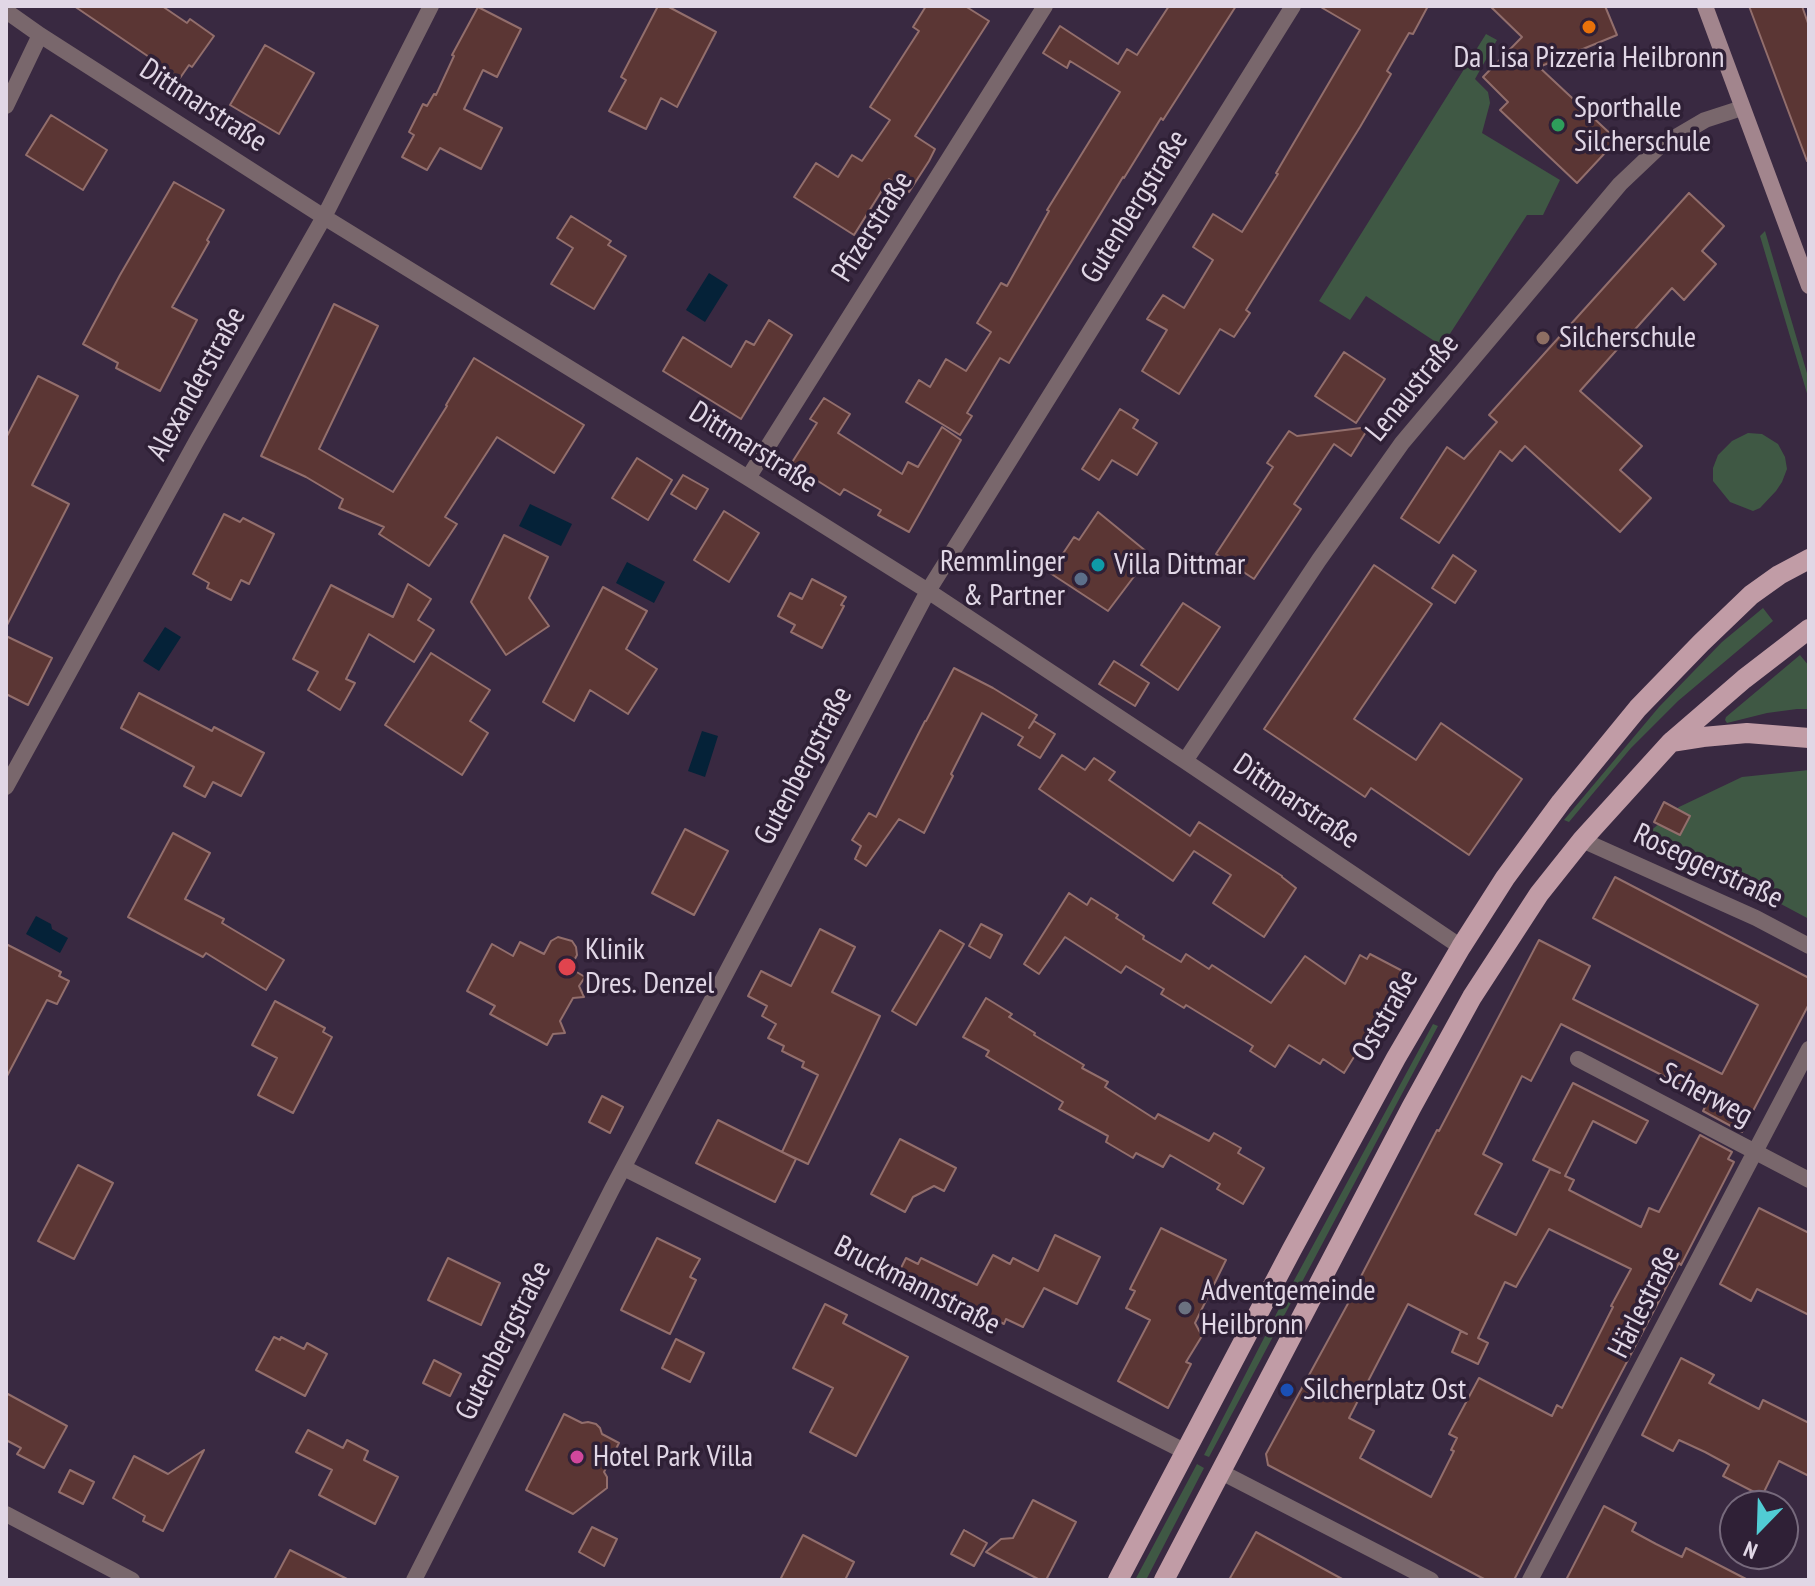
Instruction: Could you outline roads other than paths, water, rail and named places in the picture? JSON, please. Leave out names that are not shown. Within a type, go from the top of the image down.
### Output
[{"type":"main road","name":"Oststraße","points":[[1118,1580],[1396,1058],[1505,878],[1561,802],[1638,708],[1751,595],[1809,559]]},
{"type":"main road","points":[[1164,1580],[1411,1108],[1472,997],[1539,894],[1582,840],[1671,742],[1744,679],[1809,629]]},
{"type":"main road","points":[[1671,742],[1747,733],[1809,738]]},
{"type":"street","name":"Alexanderstraße","points":[[6,787],[324,217],[431,6]]},
{"type":"street","name":"Pfizerstraße","points":[[748,478],[1045,6]]},
{"type":"street","name":"Gutenbergstraße","points":[[414,1580],[624,1168],[928,591],[1293,6]]},
{"type":"street","points":[[1705,6],[1809,286]]},
{"type":"street","name":"Dittmarstraße","points":[[6,11],[324,217],[928,591],[1461,947]]},
{"type":"street","points":[[6,106],[40,35]]},
{"type":"street","name":"Lenaustraße","points":[[1185,761],[1319,560],[1402,443],[1620,184],[1659,147],[1705,120],[1742,108]]},
{"type":"street","name":"Roseggerstraße","points":[[1582,840],[1756,918],[1809,946]]},
{"type":"street","name":"Härlestraße","points":[[1530,1580],[1809,1049]]},
{"type":"street","name":"Scherweg","points":[[1578,1059],[1809,1180]]},
{"type":"street","name":"Bruckmannstraße","points":[[624,1168],[1186,1452]]},
{"type":"street","points":[[1221,1472],[1431,1580]]},
{"type":"street","points":[[6,1514],[132,1580]]},
{"type":"water","points":[[709,273],[728,285],[705,322],[686,310]]},
{"type":"water","points":[[530,504],[572,524],[561,546],[519,526]]},
{"type":"water","points":[[627,562],[665,582],[654,603],[616,583]]},
{"type":"water","points":[[165,627],[181,637],[159,671],[143,661]]},
{"type":"water","points":[[702,731],[718,736],[705,777],[688,771]]},
{"type":"water","points":[[36,916],[68,938],[60,953],[26,934]]},
{"type":"place","name":"Da Lisa Pizzeria Heilbronn","points":[[1589,27]]},
{"type":"place","name":"Sporthalle Silcherschule","points":[[1558,125]]},
{"type":"place","name":"Silcherschule","points":[[1543,338]]},
{"type":"place","name":"Villa Dittmar","points":[[1098,565]]},
{"type":"place","name":"Remmlinger & Partner","points":[[1081,579]]},
{"type":"place","name":"Klinik Dres. Denzel","points":[[567,967]]},
{"type":"place","name":"Adventgemeinde Heilbronn","points":[[1185,1308]]},
{"type":"place","name":"Silcherplatz Ost","points":[[1287,1390]]},
{"type":"place","name":"Hotel Park Villa","points":[[577,1457]]}]
